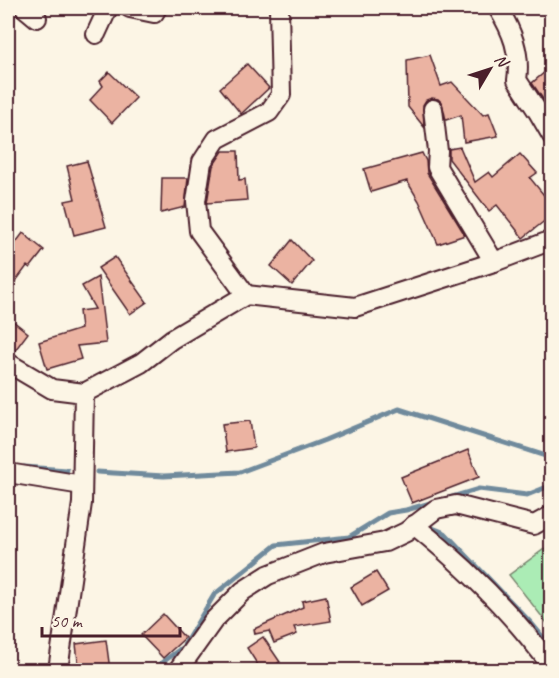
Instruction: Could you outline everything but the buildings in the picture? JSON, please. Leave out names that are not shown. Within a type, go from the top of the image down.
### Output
[{"type":"street","points":[[96,34],[108,8]]},
{"type":"street","points":[[130,8],[154,13],[158,8]]},
{"type":"street","points":[[246,295],[199,231],[196,201],[202,162],[217,140],[269,112],[281,95],[279,8]]},
{"type":"street","points":[[498,8],[516,45],[519,66],[517,81],[552,136]]},
{"type":"street","points":[[433,109],[438,151],[437,167],[494,262]]},
{"type":"street","points":[[8,363],[52,389],[84,393],[141,363],[172,339],[246,295],[356,307],[494,262],[552,240]]},
{"type":"street","points":[[58,670],[82,503],[84,393]]},
{"type":"street","points":[[8,474],[82,485]]},
{"type":"street","points":[[178,670],[213,621],[243,591],[268,575],[324,553],[385,542],[406,532],[436,508],[456,505],[534,525],[552,515]]},
{"type":"street","points":[[414,525],[447,552],[531,639],[552,667]]},
{"type":"green space","points":[[551,544],[551,628],[509,575]]},
{"type":"waterway","points":[[97,472],[164,476],[240,472],[399,409],[552,458]]},
{"type":"waterway","points":[[24,467],[67,470]]},
{"type":"waterway","points":[[449,498],[479,489],[527,495],[552,485]]},
{"type":"waterway","points":[[152,670],[183,647],[214,595],[276,545],[349,537],[388,513],[434,502]]},
{"type":"waterway","points":[[430,527],[445,533],[552,648]]}]
